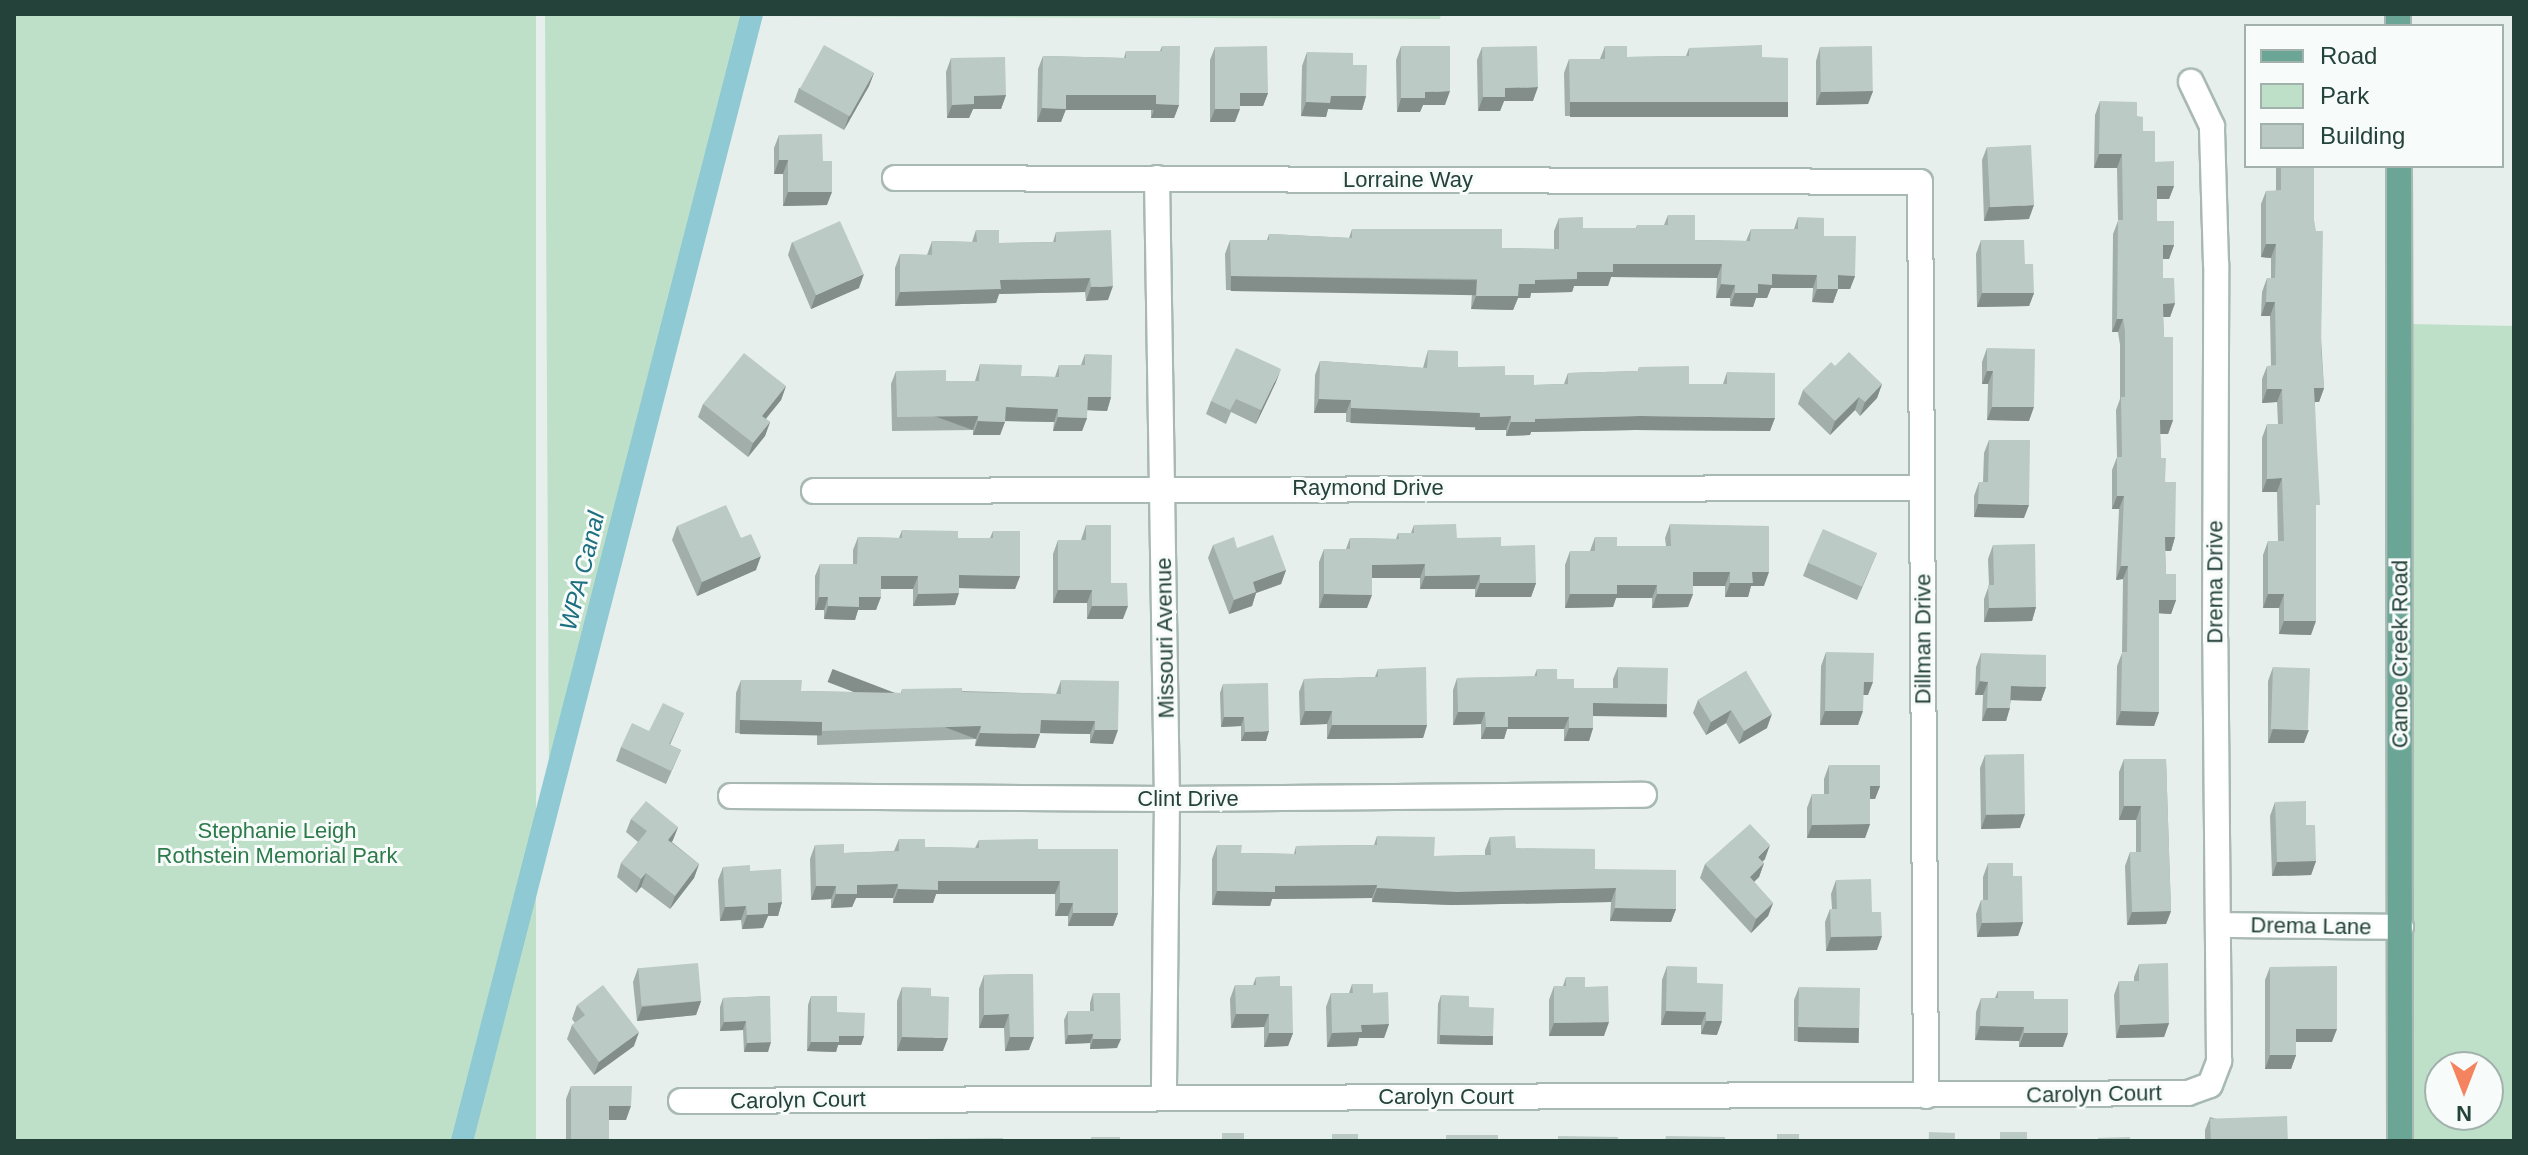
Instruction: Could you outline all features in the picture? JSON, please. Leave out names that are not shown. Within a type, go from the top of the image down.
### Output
[{"type":"main road","name":"Canoe Creek Road","points":[[2399,168],[2400,1141]]},
{"type":"street","name":"Drema Drive","points":[[2191,82],[2212,126],[2216,264],[2215,640],[2220,925],[2219,1061],[2210,1085]]},
{"type":"street","name":"Lorraine Way","points":[[895,178],[1920,182]]},
{"type":"street","name":"Missouri Avenue","points":[[1157,178],[1167,799],[1164,1097]]},
{"type":"street","name":"Dillman Drive","points":[[1920,182],[1926,1096]]},
{"type":"street","name":"Raymond Drive","points":[[814,491],[1922,488]]},
{"type":"street","name":"Clint Drive","points":[[731,796],[1167,799],[1644,795]]},
{"type":"street","name":"Drema Lane","points":[[2220,925],[2401,927]]},
{"type":"street","name":"Carolyn Court","points":[[681,1101],[1926,1096],[2188,1093],[2210,1085]]},
{"type":"green space","name":"Stephanie Leigh Rothstein Memorial Park","points":[[14,14],[536,14],[536,1141],[14,1141]]},
{"type":"green space","points":[[545,14],[1441,14],[1440,19],[748,16],[549,783]]},
{"type":"green space","points":[[2410,324],[2514,326],[2514,1141],[2411,1141]]},
{"type":"building","points":[[824,45],[874,73],[850,116],[800,89]]},
{"type":"building","points":[[1762,45],[1762,57],[1788,58],[1788,102],[1570,102],[1569,59],[1605,59],[1605,46],[1627,46],[1627,57],[1689,56],[1689,48]]},
{"type":"building","points":[[1162,46],[1180,46],[1179,105],[1156,104],[1156,95],[1066,95],[1066,109],[1042,108],[1043,56],[1126,58],[1126,51],[1162,51]]},
{"type":"building","points":[[1267,46],[1268,93],[1240,93],[1240,109],[1215,109],[1215,47]]},
{"type":"building","points":[[1401,46],[1450,46],[1450,91],[1425,92],[1425,98],[1401,98]]},
{"type":"building","points":[[1537,46],[1538,87],[1505,88],[1505,97],[1483,97],[1482,47]]},
{"type":"building","points":[[1872,46],[1873,91],[1821,92],[1820,47]]},
{"type":"building","points":[[1307,52],[1353,53],[1353,65],[1367,65],[1366,96],[1331,96],[1330,103],[1306,102]]},
{"type":"building","points":[[1005,57],[1006,95],[974,96],[974,104],[952,105],[951,58]]},
{"type":"building","points":[[2100,101],[2137,102],[2137,116],[2143,117],[2143,131],[2155,131],[2155,162],[2174,161],[2174,186],[2157,186],[2157,221],[2174,221],[2174,245],[2163,245],[2163,278],[2174,278],[2175,303],[2163,304],[2164,337],[2173,337],[2173,420],[2160,420],[2161,458],[2166,458],[2165,482],[2176,482],[2175,537],[2165,537],[2166,574],[2176,574],[2176,600],[2159,600],[2159,712],[2121,711],[2122,652],[2127,652],[2128,566],[2121,566],[2124,496],[2117,496],[2117,457],[2122,457],[2121,397],[2125,397],[2125,331],[2123,319],[2117,319],[2118,220],[2123,220],[2122,154],[2099,154]]},
{"type":"building","points":[[822,134],[823,161],[832,161],[832,192],[788,192],[788,160],[779,160],[779,135]]},
{"type":"building","points":[[2031,145],[2034,205],[1990,207],[1987,147]]},
{"type":"building","points":[[2281,168],[2314,168],[2314,220],[2316,231],[2323,231],[2321,349],[2324,388],[2314,388],[2320,505],[2316,505],[2316,621],[2284,621],[2284,594],[2268,594],[2268,541],[2284,541],[2282,478],[2267,479],[2267,424],[2283,424],[2282,389],[2267,389],[2267,366],[2276,365],[2275,302],[2266,302],[2267,278],[2275,278],[2276,244],[2266,244],[2266,191],[2281,190]]},
{"type":"building","points":[[1668,215],[1695,215],[1695,240],[1750,241],[1751,229],[1798,229],[1798,217],[1824,218],[1824,236],[1856,236],[1855,276],[1838,275],[1838,289],[1817,289],[1817,275],[1772,274],[1772,285],[1758,284],[1758,293],[1735,293],[1735,285],[1721,284],[1722,264],[1613,264],[1613,272],[1577,272],[1577,279],[1535,280],[1535,284],[1519,284],[1518,296],[1476,296],[1477,279],[1231,276],[1230,240],[1269,240],[1269,234],[1352,238],[1352,229],[1502,229],[1502,248],[1559,249],[1559,218],[1583,217],[1583,228],[1637,228],[1637,225],[1668,225]]},
{"type":"building","points":[[840,221],[864,274],[816,295],[792,242]]},
{"type":"building","points":[[976,230],[999,230],[999,243],[1056,242],[1056,232],[1111,230],[1113,286],[1091,287],[1090,278],[1000,280],[1001,289],[900,292],[900,254],[932,255],[932,241],[977,242]]},
{"type":"building","points":[[1981,240],[2024,240],[2025,264],[2033,264],[2034,293],[1982,293]]},
{"type":"building","points":[[1236,348],[1281,369],[1261,410],[1236,399],[1230,410],[1211,401]]},
{"type":"building","points":[[1987,348],[2035,349],[2034,407],[1992,407],[1993,371],[1987,371]]},
{"type":"building","points":[[1428,350],[1458,351],[1458,367],[1505,366],[1505,375],[1534,375],[1534,385],[1568,384],[1568,373],[1639,371],[1639,367],[1689,366],[1689,384],[1727,384],[1727,372],[1775,373],[1775,418],[1640,416],[1511,422],[1511,416],[1480,417],[1480,413],[1351,408],[1351,400],[1319,399],[1320,361],[1427,368]]},
{"type":"building","points":[[1849,352],[1882,384],[1865,402],[1859,397],[1835,421],[1803,390],[1831,362],[1835,366]]},
{"type":"building","points":[[744,353],[786,386],[762,416],[770,422],[753,443],[703,404]]},
{"type":"building","points":[[1085,354],[1112,355],[1111,397],[1088,397],[1087,418],[1058,417],[1058,409],[1006,407],[1005,422],[978,421],[978,416],[897,417],[896,371],[946,370],[946,381],[979,381],[980,364],[1022,365],[1021,376],[1059,377],[1059,365],[1085,365]]},
{"type":"building","points":[[1989,440],[2030,440],[2029,505],[1978,504],[1979,482],[1988,482]]},
{"type":"building","points":[[726,505],[741,538],[751,534],[761,556],[702,582],[677,526]]},
{"type":"building","points":[[1456,524],[1457,538],[1501,537],[1501,546],[1535,545],[1536,583],[1480,583],[1480,575],[1425,576],[1425,564],[1372,565],[1372,595],[1324,594],[1324,549],[1350,549],[1350,538],[1399,539],[1398,533],[1414,533],[1414,525]]},
{"type":"building","points":[[1670,524],[1769,526],[1769,572],[1752,572],[1753,583],[1730,583],[1730,572],[1693,572],[1693,594],[1657,594],[1657,585],[1617,585],[1617,594],[1570,594],[1570,551],[1595,551],[1595,537],[1617,537],[1617,546],[1671,546]]},
{"type":"building","points":[[1086,525],[1111,525],[1111,583],[1127,583],[1128,606],[1092,606],[1092,590],[1058,590],[1058,540],[1086,540]]},
{"type":"building","points":[[1823,529],[1877,553],[1862,587],[1808,563]]},
{"type":"building","points":[[902,530],[958,531],[958,538],[993,538],[993,531],[1020,531],[1020,576],[959,575],[959,593],[918,594],[918,576],[881,576],[881,597],[859,597],[859,607],[828,606],[828,597],[819,597],[820,564],[857,564],[858,537],[902,538]]},
{"type":"building","points":[[1273,535],[1286,570],[1253,582],[1256,592],[1234,600],[1213,545],[1234,537],[1237,548]]},
{"type":"building","points":[[2035,544],[2036,607],[1989,608],[1988,585],[1994,585],[1993,545]]},
{"type":"building","points":[[1826,652],[1874,653],[1873,682],[1864,682],[1863,711],[1825,711]]},
{"type":"building","points":[[1981,653],[2046,655],[2046,687],[2011,686],[2010,708],[1987,708],[1988,682],[1980,681]]},
{"type":"building","points":[[1426,667],[1427,725],[1332,725],[1332,711],[1305,711],[1304,679],[1378,677],[1378,669]]},
{"type":"building","points":[[1618,667],[1668,668],[1667,704],[1593,703],[1593,728],[1569,728],[1569,717],[1508,717],[1508,727],[1486,727],[1485,712],[1458,712],[1457,678],[1537,676],[1537,669],[1557,669],[1557,679],[1574,679],[1574,688],[1618,688]]},
{"type":"building","points":[[2273,667],[2310,668],[2308,730],[2271,729]]},
{"type":"building","points":[[1746,671],[1772,714],[1744,731],[1731,710],[1711,722],[1698,700]]},
{"type":"building","points":[[741,680],[802,680],[801,691],[902,693],[902,689],[962,688],[962,692],[1061,694],[1061,680],[1119,681],[1118,730],[1095,730],[1095,721],[1041,720],[1040,734],[980,733],[981,726],[822,731],[822,722],[740,720]]},
{"type":"building","points":[[1268,683],[1269,731],[1245,732],[1244,717],[1224,717],[1223,684]]},
{"type":"building","points":[[663,703],[684,713],[669,744],[681,750],[671,771],[621,747],[632,723],[649,731]]},
{"type":"building","points":[[2024,754],[2025,814],[1986,815],[1985,755]]},
{"type":"building","points":[[2124,759],[2166,759],[2171,911],[2132,912],[2130,852],[2141,852],[2141,806],[2124,806]]},
{"type":"building","points":[[1829,765],[1880,765],[1880,786],[1870,786],[1870,824],[1812,825],[1812,794],[1829,794]]},
{"type":"building","points":[[646,801],[678,827],[668,840],[699,864],[675,896],[646,873],[641,879],[621,863],[647,831],[631,819]]},
{"type":"building","points":[[2306,801],[2306,825],[2315,825],[2316,861],[2277,862],[2275,802]]},
{"type":"building","points":[[1750,824],[1770,845],[1758,857],[1764,863],[1750,877],[1773,903],[1756,919],[1705,864]]},
{"type":"building","points":[[1377,836],[1435,837],[1434,856],[1491,855],[1490,837],[1515,836],[1516,848],[1595,849],[1595,869],[1676,870],[1676,909],[1615,908],[1616,888],[1457,892],[1377,888],[1377,885],[1275,886],[1275,892],[1217,891],[1217,845],[1242,845],[1241,853],[1296,854],[1296,846],[1377,845]]},
{"type":"building","points":[[899,839],[925,839],[925,847],[979,848],[979,840],[1038,839],[1038,849],[1118,849],[1118,913],[1073,913],[1073,903],[1060,903],[1060,881],[938,881],[938,890],[898,889],[898,884],[857,885],[857,894],[836,894],[836,886],[816,886],[815,845],[844,844],[844,853],[899,851]]},
{"type":"building","points":[[1988,863],[2013,863],[2013,876],[2022,876],[2023,922],[1982,923],[1981,900],[1988,900]]},
{"type":"building","points":[[750,865],[750,871],[781,869],[782,902],[768,903],[768,914],[747,915],[746,906],[725,907],[723,867]]},
{"type":"building","points":[[1871,879],[1872,912],[1881,912],[1882,936],[1831,937],[1830,909],[1837,909],[1836,880]]},
{"type":"building","points":[[698,963],[701,1001],[642,1006],[638,968]]},
{"type":"building","points":[[2168,963],[2169,1023],[2120,1025],[2119,981],[2139,981],[2139,964]]},
{"type":"building","points":[[1667,966],[1697,967],[1697,983],[1723,984],[1722,1021],[1706,1021],[1706,1012],[1666,1011]]},
{"type":"building","points":[[2337,966],[2337,1029],[2296,1029],[2296,1055],[2270,1055],[2270,967]]},
{"type":"building","points":[[1033,974],[1034,1037],[1010,1037],[1009,1014],[984,1015],[984,975]]},
{"type":"building","points":[[1280,976],[1280,986],[1292,986],[1293,1033],[1269,1033],[1269,1014],[1236,1014],[1235,985],[1256,985],[1256,977]]},
{"type":"building","points":[[1566,977],[1585,977],[1585,987],[1608,986],[1609,1022],[1554,1023],[1554,986],[1566,986]]},
{"type":"building","points":[[1352,984],[1373,984],[1373,993],[1388,992],[1389,1024],[1361,1025],[1362,1032],[1332,1033],[1331,993],[1353,993]]},
{"type":"building","points":[[603,985],[639,1032],[599,1062],[572,1025],[585,1015],[577,1005]]},
{"type":"building","points":[[902,987],[931,988],[931,996],[949,997],[948,1038],[902,1037]]},
{"type":"building","points":[[1799,987],[1860,988],[1859,1028],[1798,1027]]},
{"type":"building","points":[[1998,991],[2034,991],[2034,999],[2068,999],[2068,1033],[2024,1033],[2024,1027],[1980,1026],[1981,998],[1998,998]]},
{"type":"building","points":[[1093,993],[1120,993],[1121,1039],[1093,1039],[1093,1034],[1068,1035],[1068,1011],[1094,1011]]},
{"type":"building","points":[[1441,995],[1469,996],[1469,1007],[1494,1008],[1493,1036],[1440,1035]]},
{"type":"building","points":[[770,996],[771,1042],[747,1043],[746,1021],[724,1022],[723,998]]},
{"type":"building","points":[[811,996],[837,996],[837,1012],[865,1013],[864,1036],[839,1036],[839,1042],[811,1042]]},
{"type":"building","points":[[571,1086],[632,1086],[631,1106],[609,1106],[609,1141],[571,1141]]},
{"type":"building","points":[[2287,1116],[2288,1141],[2211,1141],[2210,1119]]},
{"type":"building","points":[[1929,1132],[1955,1133],[1955,1141],[1929,1141]]},
{"type":"building","points":[[2000,1132],[2027,1132],[2027,1141],[2000,1141]]},
{"type":"building","points":[[1222,1133],[1244,1133],[1244,1141],[1222,1141]]},
{"type":"building","points":[[1332,1134],[1358,1134],[1358,1141],[1332,1141]]},
{"type":"building","points":[[1777,1134],[1799,1134],[1799,1141],[1777,1141]]},
{"type":"building","points":[[1446,1135],[1498,1135],[1498,1141],[1446,1141]]},
{"type":"building","points":[[1558,1136],[1618,1137],[1618,1141],[1558,1141]]},
{"type":"building","points":[[1666,1136],[1725,1137],[1725,1141],[1665,1141]]},
{"type":"building","points":[[1091,1137],[1120,1137],[1120,1141],[1091,1141]]},
{"type":"building","points":[[2130,1137],[2130,1141],[2098,1141],[2098,1138]]},
{"type":"building","points":[[1003,1138],[1003,1141],[924,1141],[924,1139]]},
{"type":"waterway","name":"WPA Canal","points":[[462,1141],[752,14]]}]
